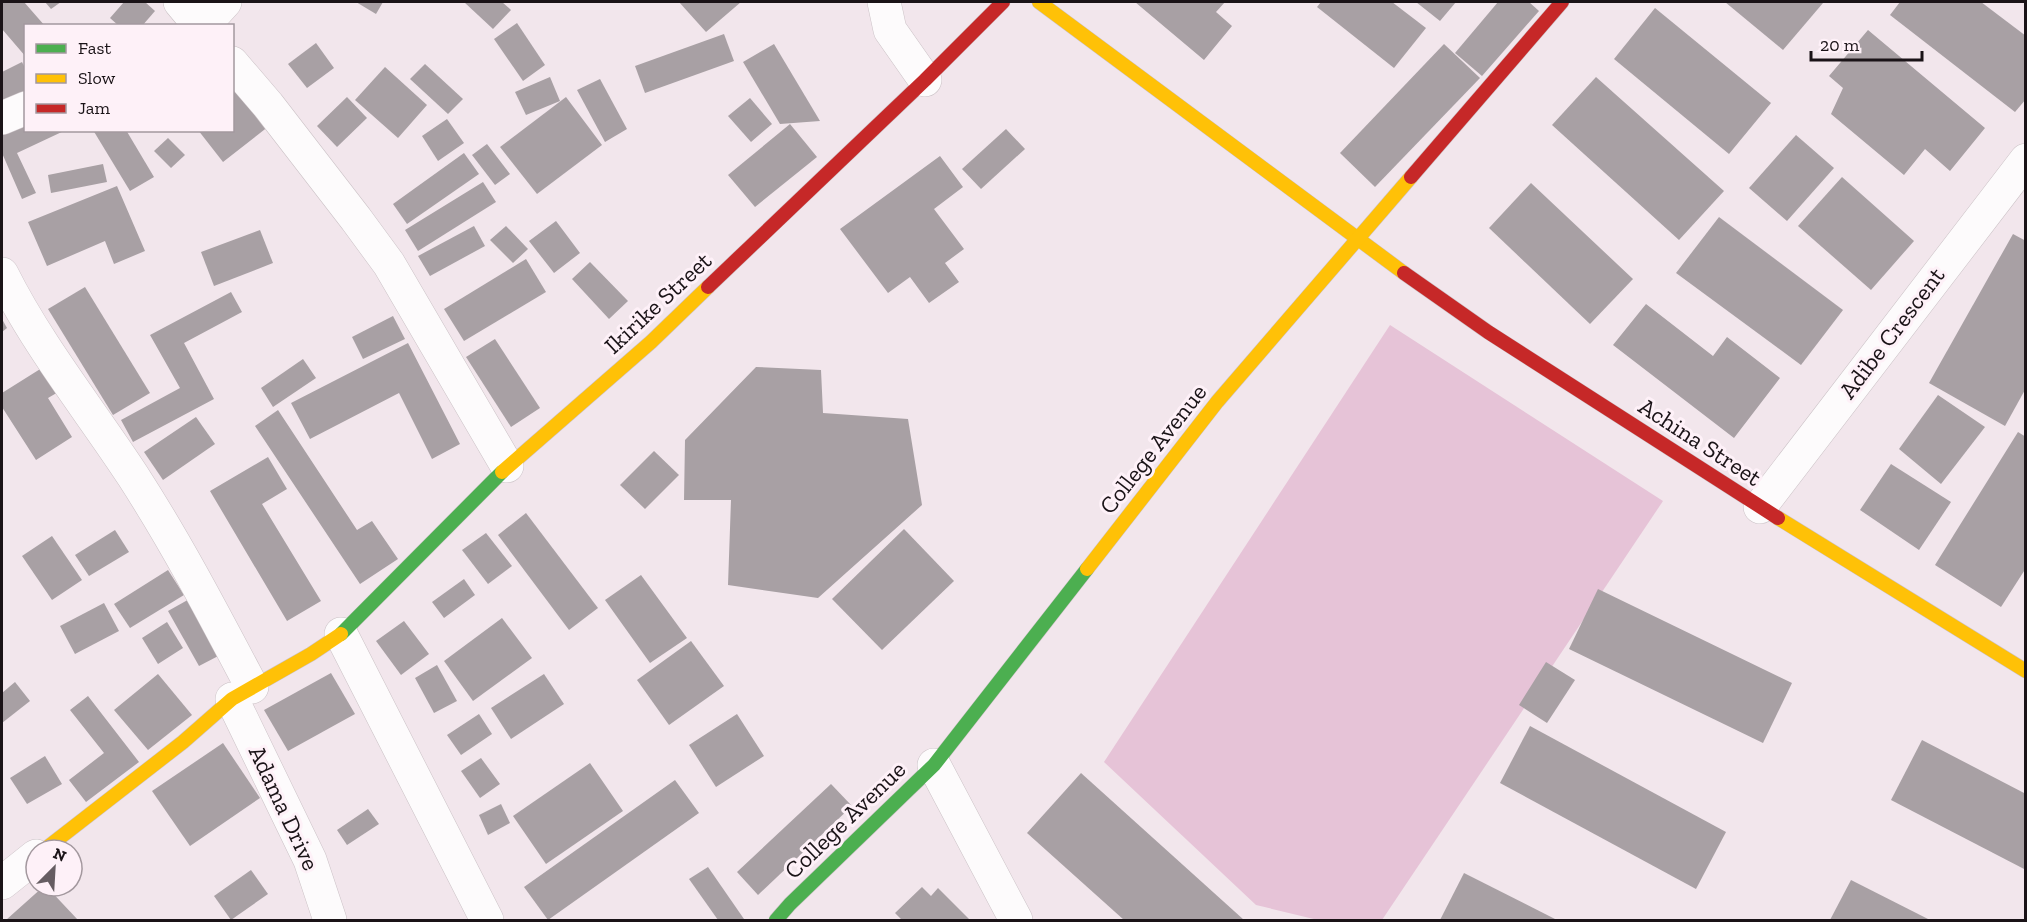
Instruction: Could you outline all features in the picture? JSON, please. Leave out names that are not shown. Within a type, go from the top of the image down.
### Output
[{"type":"street","points":[[180,2],[200,24]]},
{"type":"street","points":[[204,24],[225,2]]},
{"type":"street","points":[[884,2],[890,30],[925,80]]},
{"type":"street","name":"Ikirike Street","points":[[59,838],[242,693],[311,654],[341,634],[507,466],[651,342],[1004,2]]},
{"type":"street","name":"Achina Street","points":[[1039,2],[1419,284],[1488,332],[1760,507],[2025,671]]},
{"type":"street","name":"College Avenue","points":[[776,921],[790,904],[934,765],[1217,402],[1562,2]]},
{"type":"street","points":[[234,65],[268,105],[389,264],[507,466]]},
{"type":"street","points":[[2,118],[24,109]]},
{"type":"street","name":"Adibe Crescent","points":[[1760,507],[2024,166]]},
{"type":"street","name":"Adama Drive","points":[[2,274],[73,392],[133,476],[200,588],[310,860],[330,921]]},
{"type":"street","points":[[341,634],[487,921]]},
{"type":"street","points":[[934,765],[1016,921]]},
{"type":"street","points":[[2,883],[24,866]]},
{"type":"shaded area","points":[[1390,325],[1663,501],[1382,920],[1318,920],[1256,905],[1104,762]]},
{"type":"building","points":[[2,2],[24,2],[43,24],[24,24],[24,55],[2,29]]},
{"type":"building","points":[[45,2],[61,2],[51,9]]},
{"type":"building","points":[[124,2],[145,2],[155,11],[144,24],[117,24],[110,18]]},
{"type":"building","points":[[356,2],[383,2],[376,14]]},
{"type":"building","points":[[464,2],[502,2],[511,10],[493,29]]},
{"type":"building","points":[[679,2],[741,2],[706,32]]},
{"type":"building","points":[[1135,2],[1225,2],[1216,12],[1232,26],[1204,60]]},
{"type":"building","points":[[1321,2],[1392,2],[1426,28],[1394,68],[1317,7]]},
{"type":"building","points":[[1416,2],[1456,2],[1440,21]]},
{"type":"building","points":[[1498,2],[1529,2],[1539,11],[1482,76],[1455,53]]},
{"type":"building","points":[[1725,2],[1821,2],[1823,3],[1783,50]]},
{"type":"building","points":[[1900,2],[1981,2],[2026,36],[2026,99],[2015,112],[1890,15]]},
{"type":"building","points":[[1655,8],[1771,103],[1729,154],[1614,59]]},
{"type":"building","points":[[517,23],[545,65],[523,81],[494,39]]},
{"type":"building","points":[[1868,30],[1985,128],[1950,171],[1925,149],[1904,175],[1831,114],[1843,88],[1829,76]]},
{"type":"building","points":[[724,34],[734,61],[645,93],[635,66]]},
{"type":"building","points":[[316,43],[334,68],[307,88],[288,64]]},
{"type":"building","points":[[774,44],[820,121],[780,124],[743,62]]},
{"type":"building","points":[[1444,44],[1480,78],[1375,187],[1340,153]]},
{"type":"building","points":[[22,62],[24,66],[24,94],[2,104],[2,72]]},
{"type":"building","points":[[425,64],[463,99],[448,114],[410,79]]},
{"type":"building","points":[[385,67],[427,105],[398,138],[355,100]]},
{"type":"building","points":[[550,77],[560,101],[526,115],[515,92]]},
{"type":"building","points":[[1596,77],[1724,191],[1679,240],[1552,125]]},
{"type":"building","points":[[600,79],[627,129],[605,142],[577,90]]},
{"type":"building","points":[[240,88],[269,126],[223,162],[200,132],[234,132],[234,92]]},
{"type":"building","points":[[347,97],[367,118],[337,147],[317,126]]},
{"type":"building","points":[[566,97],[602,145],[537,194],[500,147]]},
{"type":"building","points":[[750,98],[772,124],[751,142],[728,116]]},
{"type":"building","points":[[447,119],[464,143],[438,161],[422,136]]},
{"type":"building","points":[[24,122],[24,132],[62,132],[17,153],[36,193],[22,199],[2,153],[2,132]]},
{"type":"building","points":[[790,124],[817,157],[755,207],[728,175]]},
{"type":"building","points":[[1006,129],[1025,149],[981,189],[962,169]]},
{"type":"building","points":[[94,132],[127,132],[154,177],[130,191]]},
{"type":"building","points":[[1796,135],[1834,168],[1787,221],[1749,188]]},
{"type":"building","points":[[168,138],[185,155],[171,168],[154,151]]},
{"type":"building","points":[[487,144],[510,174],[495,185],[472,155]]},
{"type":"building","points":[[464,153],[479,174],[407,224],[393,204]]},
{"type":"building","points":[[940,156],[963,187],[934,209],[964,249],[945,263],[959,282],[929,303],[910,277],[888,293],[840,229]]},
{"type":"building","points":[[103,164],[107,182],[51,193],[48,175]]},
{"type":"building","points":[[1842,177],[1914,241],[1871,290],[1798,226]]},
{"type":"building","points":[[483,182],[496,202],[418,251],[405,230]]},
{"type":"building","points":[[1531,183],[1633,279],[1590,324],[1489,228]]},
{"type":"building","points":[[117,186],[145,251],[114,264],[105,241],[47,266],[28,222]]},
{"type":"building","points":[[1719,217],[1843,310],[1801,365],[1676,273]]},
{"type":"building","points":[[556,221],[580,253],[554,273],[529,241]]},
{"type":"building","points":[[474,226],[485,246],[430,276],[418,256]]},
{"type":"building","points":[[506,226],[528,249],[513,263],[490,240]]},
{"type":"building","points":[[260,230],[273,263],[214,286],[201,252]]},
{"type":"building","points":[[2013,234],[2026,241],[2026,388],[2005,426],[1929,383]]},
{"type":"building","points":[[526,259],[546,292],[464,341],[444,309]]},
{"type":"building","points":[[590,262],[628,301],[609,319],[572,279]]},
{"type":"building","points":[[85,287],[150,393],[113,415],[48,309]]},
{"type":"building","points":[[231,292],[242,312],[184,343],[214,399],[133,442],[121,420],[180,388],[150,335]]},
{"type":"building","points":[[1646,304],[1713,356],[1727,337],[1780,378],[1734,438],[1613,345]]},
{"type":"building","points":[[393,316],[405,339],[363,359],[352,337]]},
{"type":"building","points":[[2,319],[7,328],[2,332]]},
{"type":"building","points":[[495,339],[540,408],[511,427],[466,357]]},
{"type":"building","points":[[408,343],[460,444],[432,459],[399,393],[310,439],[291,403]]},
{"type":"building","points":[[303,359],[316,378],[273,407],[261,388]]},
{"type":"building","points":[[45,366],[60,391],[48,398],[72,437],[36,460],[2,407],[2,393]]},
{"type":"building","points":[[756,367],[821,370],[823,413],[908,419],[922,505],[818,598],[728,585],[731,500],[684,500],[685,440]]},
{"type":"building","points":[[1938,395],[1985,427],[1941,484],[1899,449]]},
{"type":"building","points":[[278,410],[357,530],[372,521],[398,559],[360,584],[255,426]]},
{"type":"building","points":[[196,417],[215,444],[163,480],[144,452]]},
{"type":"building","points":[[2018,432],[2026,437],[2026,568],[2001,607],[1935,565]]},
{"type":"building","points":[[654,451],[679,475],[645,509],[620,485]]},
{"type":"building","points":[[268,457],[287,489],[262,504],[321,601],[287,621],[210,491]]},
{"type":"building","points":[[1891,464],[1951,502],[1919,550],[1860,510]]},
{"type":"building","points":[[526,513],[598,608],[569,630],[498,535]]},
{"type":"building","points":[[904,529],[954,581],[882,650],[832,599]]},
{"type":"building","points":[[115,530],[129,552],[89,576],[75,555]]},
{"type":"building","points":[[486,533],[512,566],[488,584],[462,550]]},
{"type":"building","points":[[52,536],[82,580],[52,600],[22,556]]},
{"type":"building","points":[[168,570],[184,595],[130,628],[114,604]]},
{"type":"building","points":[[641,575],[687,638],[650,663],[605,600]]},
{"type":"building","points":[[464,579],[475,595],[444,618],[432,602]]},
{"type":"building","points":[[1598,589],[1792,683],[1763,743],[1569,649]]},
{"type":"building","points":[[193,597],[224,653],[199,666],[168,611]]},
{"type":"building","points":[[104,603],[119,631],[75,654],[60,626]]},
{"type":"building","points":[[502,618],[532,658],[473,701],[444,661]]},
{"type":"building","points":[[404,621],[429,654],[401,675],[376,641]]},
{"type":"building","points":[[167,622],[183,648],[158,664],[142,638]]},
{"type":"building","points":[[691,641],[724,686],[669,725],[637,680]]},
{"type":"building","points":[[1546,662],[1575,680],[1547,723],[1519,705]]},
{"type":"building","points":[[437,665],[457,701],[434,713],[415,678]]},
{"type":"building","points":[[331,673],[355,714],[288,751],[264,710]]},
{"type":"building","points":[[158,674],[192,715],[148,750],[114,710]]},
{"type":"building","points":[[544,674],[564,704],[511,739],[491,708]]},
{"type":"building","points":[[15,682],[30,701],[2,723],[2,693]]},
{"type":"building","points":[[88,696],[139,762],[86,802],[69,780],[104,753],[70,710]]},
{"type":"building","points":[[479,714],[492,734],[461,755],[447,735]]},
{"type":"building","points":[[737,714],[764,756],[716,787],[689,745]]},
{"type":"building","points":[[1530,726],[1726,832],[1696,889],[1500,783]]},
{"type":"building","points":[[1922,740],[2026,794],[2026,870],[1891,800]]},
{"type":"building","points":[[223,743],[260,798],[190,846],[152,791]]},
{"type":"building","points":[[45,756],[62,784],[27,804],[10,778]]},
{"type":"building","points":[[481,758],[500,784],[480,798],[461,771]]},
{"type":"building","points":[[590,763],[623,811],[546,864],[513,816]]},
{"type":"building","points":[[1081,773],[1244,920],[1124,920],[1027,833]]},
{"type":"building","points":[[675,780],[699,813],[548,920],[524,887]]},
{"type":"building","points":[[831,784],[852,806],[758,895],[737,872]]},
{"type":"building","points":[[501,804],[510,823],[488,835],[479,815]]},
{"type":"building","points":[[368,809],[379,824],[347,845],[337,830]]},
{"type":"building","points":[[708,867],[744,919],[718,920],[689,879]]},
{"type":"building","points":[[251,870],[268,894],[231,920],[214,896]]},
{"type":"building","points":[[1464,873],[1557,920],[1440,920]]},
{"type":"building","points":[[1851,880],[1930,920],[1830,920]]},
{"type":"building","points":[[922,887],[931,896],[938,888],[970,920],[902,920],[895,913]]},
{"type":"building","points":[[31,898],[57,898],[78,920],[6,920]]},
{"type":"traffic: fast","points":[[341,634],[502,472]]},
{"type":"traffic: fast","points":[[776,920],[934,765],[1087,569]]},
{"type":"traffic: slow","points":[[1039,2],[1404,273]]},
{"type":"traffic: slow","points":[[1087,569],[1217,402],[1411,177]]},
{"type":"traffic: slow","points":[[502,472],[651,342],[708,287]]},
{"type":"traffic: slow","points":[[1778,518],[2026,671]]},
{"type":"traffic: slow","points":[[59,838],[183,742],[232,699],[311,654],[341,634]]},
{"type":"traffic: jam","points":[[708,287],[925,80],[1003,2]]},
{"type":"traffic: jam","points":[[1411,177],[1562,2]]},
{"type":"traffic: jam","points":[[1404,273],[1488,332],[1778,518]]}]
